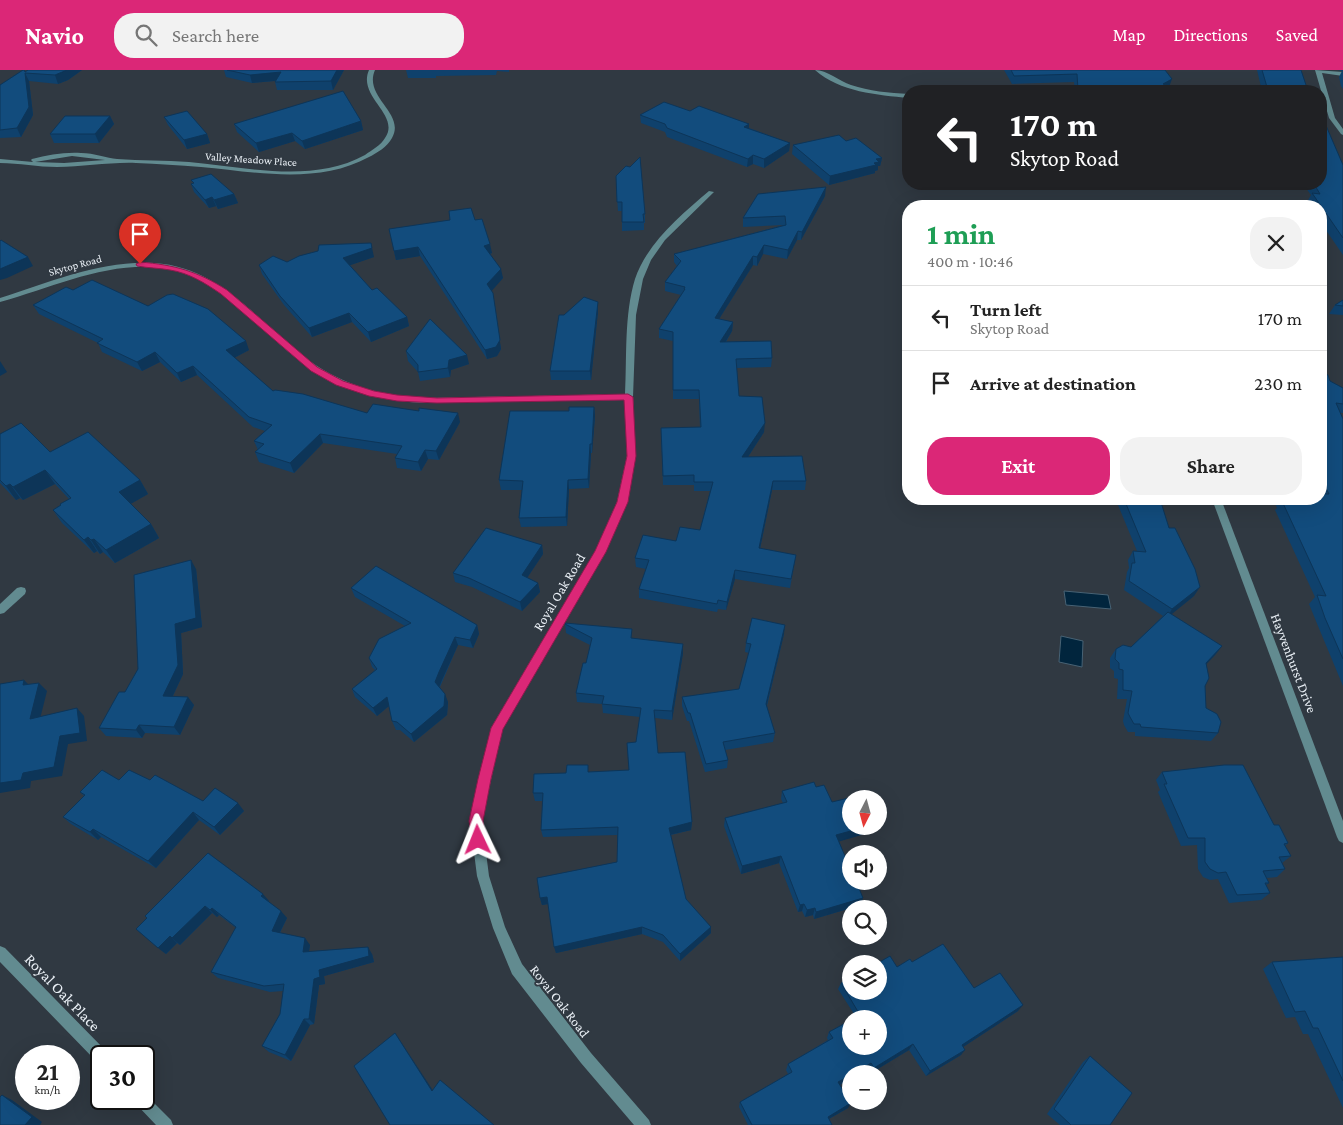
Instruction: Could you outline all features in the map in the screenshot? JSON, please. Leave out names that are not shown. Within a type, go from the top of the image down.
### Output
[{"type":"street","name":"Valley Meadow Place","points":[[0,161],[26,161],[55,165],[117,161],[307,172],[344,165],[367,155],[381,146],[390,136],[393,129],[391,121],[370,87],[368,78],[372,70]]},
{"type":"street","points":[[818,70],[844,85],[859,90],[902,95]]},
{"type":"street","points":[[1323,85],[1319,70],[1343,74]]},
{"type":"street","points":[[1327,100],[1332,118],[1343,133]]},
{"type":"street","points":[[78,164],[87,155]]},
{"type":"street","name":"Valley Meadow Place","points":[[26,161],[55,156],[97,155],[117,161]]},
{"type":"street","name":"Royal Oak Road","points":[[644,1125],[586,1058],[517,969],[499,928],[483,876],[476,821],[497,728],[600,552],[622,502],[632,456],[628,397],[632,315],[639,279],[648,260],[663,239],[681,219],[711,192]]},
{"type":"street","name":"Skytop Road","points":[[0,300],[72,275],[140,264],[170,267],[190,273],[224,292],[314,369],[340,383],[372,394],[397,398],[437,400],[628,397]]},
{"type":"street","name":"Hayvenhurst Drive","points":[[1218,505],[1343,837]]},
{"type":"street","points":[[0,610],[21,591]]},
{"type":"street","name":"Royal Oak Place","points":[[0,953],[90,1045]]},
{"type":"street","points":[[152,1110],[166,1125]]},
{"type":"water","points":[[1064,591],[1108,595],[1111,609],[1066,605]]},
{"type":"water","points":[[1061,636],[1083,641],[1082,667],[1059,662]]},
{"type":"building","points":[[23,70],[25,72],[28,70],[67,70],[55,75],[25,73],[29,107],[17,128],[0,130],[0,85]]},
{"type":"building","points":[[227,70],[337,70],[331,81],[275,82],[281,72],[250,75]]},
{"type":"building","points":[[1011,70],[1165,70],[1172,79],[1163,84],[1166,85],[1078,85],[1077,74],[1014,76]]},
{"type":"building","points":[[1262,70],[1301,70],[1306,85],[1266,85]]},
{"type":"building","points":[[343,91],[361,121],[302,141],[292,133],[256,143],[234,124]]},
{"type":"building","points":[[664,102],[690,111],[699,106],[749,124],[744,127],[790,143],[764,159],[753,155],[748,159],[667,128],[665,124],[640,115]]},
{"type":"building","points":[[187,111],[207,134],[184,140],[164,117]]},
{"type":"building","points":[[65,116],[110,116],[95,134],[50,134]]},
{"type":"building","points":[[1327,128],[1343,165],[1343,238],[1327,215],[1327,200],[1317,200],[1312,193],[1320,194],[1318,190],[1327,190]]},
{"type":"building","points":[[839,135],[846,141],[856,138],[882,158],[876,159],[879,162],[874,163],[876,165],[830,176],[793,145]]},
{"type":"building","points":[[640,157],[644,222],[622,222],[622,202],[617,202],[616,176],[626,166],[630,167]]},
{"type":"building","points":[[211,174],[234,194],[214,200],[212,197],[205,200],[191,184],[194,183],[191,180]]},
{"type":"building","points":[[826,187],[802,232],[798,231],[788,250],[764,245],[757,257],[753,256],[715,318],[733,322],[720,342],[771,341],[772,358],[736,359],[739,396],[762,397],[765,423],[742,457],[802,456],[806,481],[773,481],[759,548],[796,555],[791,579],[735,570],[727,602],[718,600],[717,604],[639,589],[649,560],[635,558],[643,535],[676,541],[680,527],[700,530],[713,482],[694,482],[694,475],[663,476],[661,428],[701,427],[699,390],[673,390],[673,332],[659,329],[685,289],[685,287],[665,282],[681,261],[674,254],[786,225],[785,216],[743,218],[758,194]]},
{"type":"building","points":[[471,208],[475,220],[482,219],[490,244],[484,246],[501,269],[487,284],[493,293],[500,340],[496,347],[485,350],[418,247],[394,251],[389,229],[450,220],[449,211]]},
{"type":"building","points":[[1,240],[28,257],[0,269]]},
{"type":"building","points":[[371,243],[372,248],[343,258],[372,290],[377,288],[407,317],[368,332],[349,313],[309,328],[280,296],[259,265],[273,256],[287,262],[299,256],[318,251],[319,245]]},
{"type":"building","points":[[92,280],[148,306],[167,295],[173,294],[208,309],[246,341],[226,350],[273,391],[303,394],[367,413],[373,404],[419,411],[419,408],[458,413],[436,451],[425,450],[418,462],[395,458],[402,446],[320,434],[290,463],[255,452],[264,444],[254,441],[272,425],[249,417],[193,366],[177,373],[155,352],[137,362],[97,343],[103,339],[33,305],[66,287],[73,290]]},
{"type":"building","points":[[584,297],[598,302],[590,371],[550,371],[559,315],[564,315]]},
{"type":"building","points":[[1343,300],[1343,306],[1335,305]]},
{"type":"building","points":[[430,319],[467,355],[449,360],[448,368],[418,372],[418,365],[406,351]]},
{"type":"building","points":[[1327,375],[1330,381],[1343,388],[1343,404],[1336,403],[1343,419],[1343,659],[1317,595],[1326,596],[1284,505],[1327,505],[1327,494],[1329,494],[1327,490]]},
{"type":"building","points":[[569,407],[594,407],[588,479],[568,480],[566,517],[519,518],[523,481],[499,480],[510,411],[569,411]]},
{"type":"building","points":[[21,423],[50,452],[88,432],[140,480],[119,492],[151,524],[106,550],[94,539],[91,540],[88,537],[84,540],[53,510],[71,498],[45,470],[13,487],[10,484],[6,486],[0,480],[0,434]]},
{"type":"building","points":[[1126,505],[1162,505],[1169,528],[1175,528],[1195,569],[1200,587],[1172,609],[1129,581],[1132,563],[1135,563],[1133,551],[1146,552]]},
{"type":"building","points":[[486,528],[542,545],[522,575],[538,583],[520,602],[469,578],[453,573]]},
{"type":"building","points":[[191,560],[196,618],[175,624],[178,665],[163,696],[188,697],[174,727],[139,725],[136,730],[99,728],[119,692],[125,692],[138,669],[134,575]]},
{"type":"building","points":[[376,566],[477,625],[470,640],[455,637],[439,672],[435,682],[445,694],[444,706],[411,734],[397,722],[392,721],[387,697],[373,708],[352,689],[377,669],[369,658],[379,639],[411,623],[351,588]]},
{"type":"building","points":[[1168,612],[1222,646],[1206,663],[1209,678],[1205,686],[1206,708],[1217,714],[1221,722],[1218,733],[1141,727],[1140,724],[1134,724],[1128,713],[1132,691],[1123,690],[1123,670],[1119,669],[1119,663],[1115,659],[1116,649],[1123,645],[1131,647]]},
{"type":"building","points":[[752,618],[785,625],[766,704],[775,733],[723,742],[728,760],[706,764],[690,713],[688,713],[682,697],[739,689],[751,644],[746,643]]},
{"type":"building","points":[[565,623],[632,629],[631,638],[683,644],[672,711],[654,710],[658,753],[685,752],[692,822],[669,828],[686,899],[711,927],[680,954],[663,935],[642,927],[554,947],[547,897],[540,898],[537,878],[617,862],[618,827],[541,830],[543,793],[533,793],[534,774],[566,773],[567,765],[588,765],[588,772],[629,770],[627,743],[636,742],[641,708],[602,704],[604,696],[576,693],[583,663],[586,663],[592,638]]},
{"type":"building","points":[[24,680],[23,685],[39,683],[30,719],[77,708],[80,733],[60,736],[54,767],[23,773],[21,780],[0,783],[0,684]]},
{"type":"building","points":[[1224,765],[1243,765],[1274,825],[1279,825],[1288,843],[1284,844],[1291,856],[1279,857],[1285,869],[1263,871],[1269,883],[1265,883],[1270,893],[1237,895],[1226,872],[1218,873],[1210,869],[1205,862],[1205,838],[1188,838],[1164,784],[1167,784],[1162,772]]},
{"type":"building","points":[[102,770],[119,780],[129,770],[150,780],[155,775],[203,801],[215,788],[238,803],[214,827],[193,812],[148,861],[93,829],[90,832],[63,817],[85,795],[80,792]]},
{"type":"building","points":[[814,782],[816,787],[824,785],[832,802],[842,800],[842,833],[836,835],[842,849],[842,890],[860,890],[863,898],[842,900],[842,904],[816,912],[815,908],[807,910],[804,904],[800,905],[781,856],[742,866],[725,818],[787,802],[782,791]]},
{"type":"building","points":[[208,853],[263,894],[261,896],[281,911],[272,931],[305,938],[303,952],[368,947],[369,956],[319,970],[320,977],[314,979],[309,1019],[304,1019],[285,1055],[262,1046],[280,1014],[284,984],[264,986],[211,972],[236,927],[212,908],[210,910],[205,906],[172,938],[170,936],[158,948],[136,929],[147,918],[145,916]]},
{"type":"building","points":[[943,944],[974,988],[1000,973],[1023,1005],[962,1045],[965,1050],[930,1071],[913,1044],[879,1065],[872,1065],[871,1063],[868,1065],[842,1065],[842,1080],[838,1082],[842,1088],[842,1108],[828,1117],[832,1125],[752,1125],[740,1102],[792,1072],[788,1064],[833,1038],[829,1032],[842,1025],[842,1055],[887,1055],[887,1010],[857,1010],[851,1000],[887,1000],[887,958],[890,956],[897,967],[910,959],[912,962]]},
{"type":"building","points":[[1343,957],[1343,1081],[1318,1028],[1313,1028],[1305,1011],[1295,1012],[1272,962]]},
{"type":"building","points":[[395,1033],[432,1091],[440,1080],[494,1125],[390,1125],[354,1066]]},
{"type":"building","points":[[1090,1056],[1132,1093],[1110,1125],[1071,1125],[1054,1109]]},
{"type":"building","points":[[2,1095],[15,1105],[15,1110],[22,1110],[32,1117],[25,1125],[0,1125],[0,1097]]},
{"type":"route","points":[[140,264],[170,267],[190,273],[208,282],[224,292],[314,369],[340,383],[372,394],[397,398],[437,400],[628,397],[632,456],[622,502],[600,552],[497,728],[476,821],[478,840]]}]
